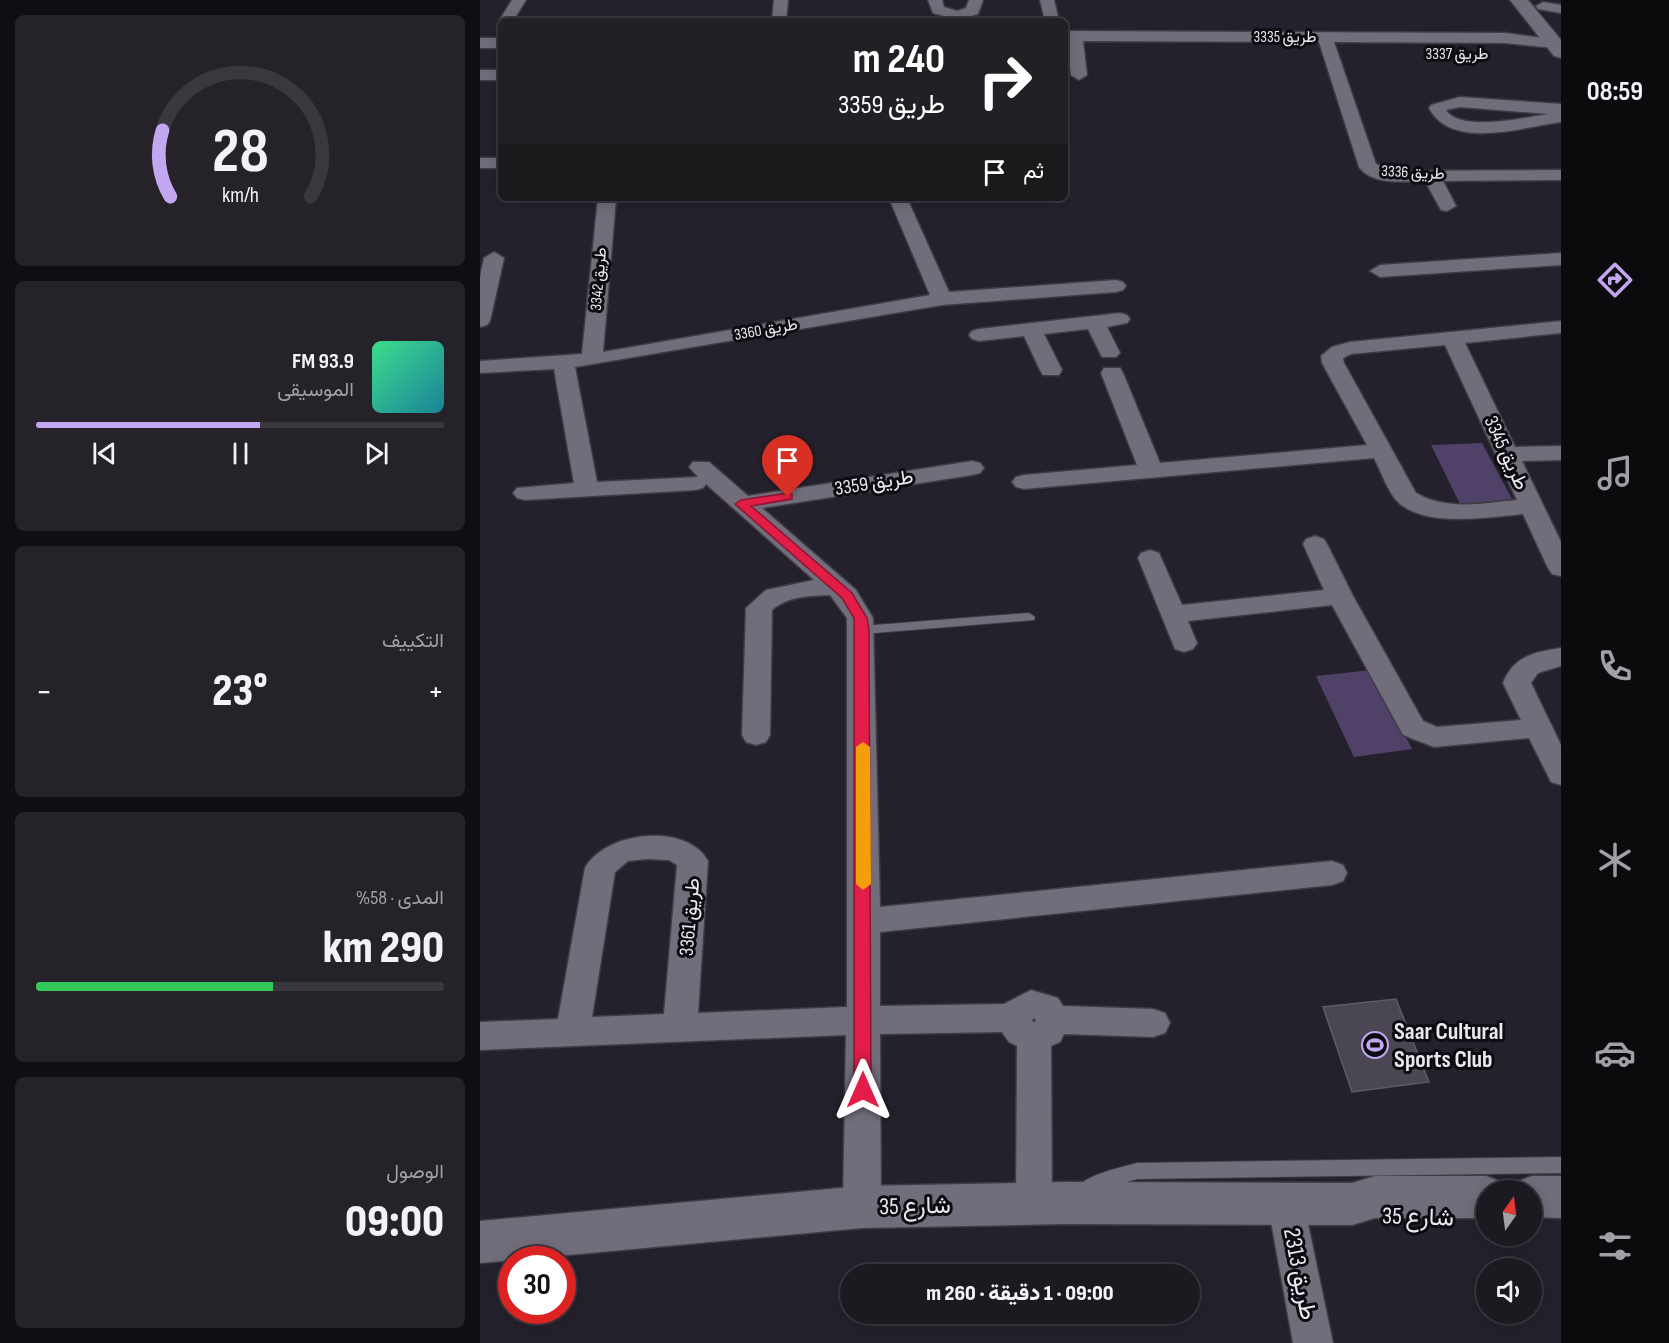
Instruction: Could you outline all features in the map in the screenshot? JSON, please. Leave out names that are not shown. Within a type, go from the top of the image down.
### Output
[{"type":"street","points":[[508,18],[519,0]]},
{"type":"street","points":[[779,18],[781,0]]},
{"type":"street","points":[[935,0],[938,10],[955,18]]},
{"type":"street","points":[[959,18],[973,11],[976,0]]},
{"type":"street","points":[[1047,0],[1051,18]]},
{"type":"street","points":[[1519,0],[1553,25]]},
{"type":"street","name":"طريق 3335","points":[[1505,38],[1553,25]]},
{"type":"street","name":"طريق 3335","points":[[1070,36],[1505,38],[1553,25]]},
{"type":"street","name":"طريق 3337","points":[[1445,54],[1553,25]]},
{"type":"street","points":[[1070,36],[1079,75]]},
{"type":"street","name":"طريق 3336","points":[[1325,37],[1368,167],[1385,175],[1561,175]]},
{"type":"street","points":[[480,75],[498,75]]},
{"type":"street","points":[[1561,109],[1529,109],[1495,103],[1450,103],[1437,108],[1438,114],[1448,124],[1460,127],[1515,125],[1561,117]]},
{"type":"street","points":[[480,163],[498,163]]},
{"type":"street","points":[[1431,176],[1447,206]]},
{"type":"street","name":"طريق 3342","points":[[592,360],[607,201]]},
{"type":"street","points":[[899,201],[942,299]]},
{"type":"street","points":[[480,321],[494,258]]},
{"type":"street","points":[[1380,270],[1561,259]]},
{"type":"street","name":"طريق 3360","points":[[480,367],[592,360],[942,299],[1116,286]]},
{"type":"street","points":[[1040,293],[1061,326]]},
{"type":"street","points":[[980,335],[1120,319]]},
{"type":"street","points":[[1095,322],[1151,470]]},
{"type":"street","points":[[1531,506],[1448,511],[1424,508],[1407,497],[1333,363],[1332,356],[1350,348],[1561,327]]},
{"type":"street","points":[[1031,329],[1051,370]]},
{"type":"street","name":"طريق 3345","points":[[1452,338],[1561,568]]},
{"type":"street","points":[[563,362],[587,489]]},
{"type":"street","points":[[1024,482],[1382,450]]},
{"type":"street","points":[[1511,462],[1561,453]]},
{"type":"street","points":[[1511,462],[1561,469]]},
{"type":"street","name":"طريق 3359","points":[[741,504],[972,468]]},
{"type":"street","points":[[525,493],[587,489],[698,475],[741,504],[836,586],[855,606],[862,630],[864,921],[862,1208]]},
{"type":"street","points":[[1315,544],[1340,597],[1413,728],[1434,737],[1537,728]]},
{"type":"street","points":[[1150,558],[1184,643]]},
{"type":"street","points":[[756,735],[759,608],[766,600],[777,594],[836,586]]},
{"type":"street","points":[[1173,614],[1340,597]]},
{"type":"street","points":[[1561,657],[1532,663],[1520,673],[1517,683],[1561,776]]},
{"type":"street","name":"طريق 3361","points":[[573,1032],[600,868],[608,859],[620,852],[662,848],[675,848],[687,853],[693,861],[680,1027]]},
{"type":"street","points":[[864,921],[1332,873]]},
{"type":"street","points":[[480,1036],[863,1020],[1034,1025],[1153,1023]]},
{"type":"street","points":[[1034,1025],[1048,1203]]},
{"type":"street","name":"شارع 35","points":[[480,1242],[862,1208],[1048,1203],[1352,1204],[1375,1197],[1476,1197]]},
{"type":"street","points":[[1542,1197],[1561,1197]]},
{"type":"street","name":"شارع 35","points":[[1352,1204],[1378,1218],[1476,1218]]},
{"type":"street","name":"طريق 2313","points":[[1286,1205],[1313,1343]]},
{"type":"street","points":[[1542,1218],[1561,1218]]},
{"type":"lane","points":[[862,630],[1029,617]]},
{"type":"lane","points":[[1048,1203],[1103,1181],[1137,1172],[1561,1165]]},
{"type":"shaded area","points":[[1482,443],[1513,501],[1460,504],[1431,445]]},
{"type":"shaded area","points":[[1371,670],[1412,749],[1354,757],[1316,676]]},
{"type":"building","name":"Saar Cultural Sports Club","points":[[1396,999],[1429,1082],[1352,1092],[1323,1007]]},
{"type":"slow traffic","points":[[863,747],[863,884]]},
{"type":"place","name":"Saar Cultural Sports Club","points":[[1375,1045]]},
{"type":"route","points":[[788,497],[741,504],[848,596],[860,618],[862,630],[863,1090]]}]
